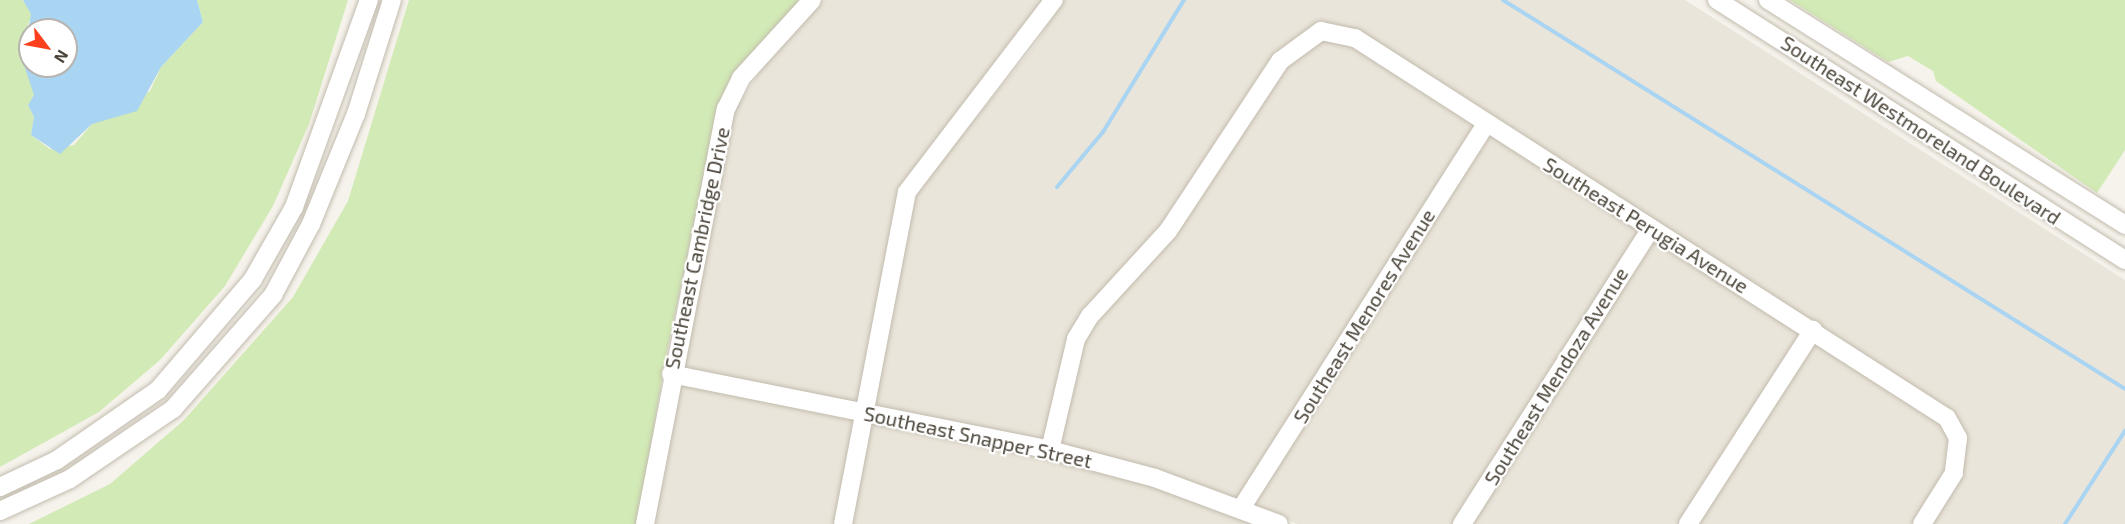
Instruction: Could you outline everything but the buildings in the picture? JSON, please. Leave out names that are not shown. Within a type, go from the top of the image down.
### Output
[{"type":"street","points":[[0,487],[57,460],[158,390],[253,279],[294,207],[369,0]]},
{"type":"street","points":[[0,511],[70,479],[173,409],[273,295],[311,224],[351,125],[392,0]]},
{"type":"street","name":"Southeast Cambridge Drive","points":[[645,524],[671,374],[726,109],[741,78],[812,0]]},
{"type":"street","points":[[843,524],[907,192],[1054,0]]},
{"type":"street","name":"Southeast Westmoreland Boulevard","points":[[1717,0],[2125,260]]},
{"type":"street","name":"Southeast Westmoreland Boulevard","points":[[1768,0],[2125,225]]},
{"type":"street","name":"Southeast Perugia Avenue","points":[[1050,450],[1076,339],[1090,316],[1167,231],[1280,61],[1321,31],[1355,38],[1486,124],[1934,408],[1958,438],[1954,473],[1922,524]]},
{"type":"street","name":"Southeast Menores Avenue","points":[[1242,507],[1486,124]]},
{"type":"street","name":"Southeast Mendoza Avenue","points":[[1462,524],[1650,228]]},
{"type":"street","points":[[1688,524],[1813,330]]},
{"type":"street","name":"Southeast Snapper Street","points":[[671,374],[1050,450],[1242,507],[1279,524]]},
{"type":"shaded area","points":[[823,0],[1044,0],[900,188],[857,403],[680,368],[734,112],[771,54]]},
{"type":"shaded area","points":[[1063,0],[1685,0],[2125,280],[2125,524],[1931,524],[1968,442],[1952,412],[1490,118],[1323,21],[1274,55],[1161,226],[1083,312],[1044,441],[872,406],[914,195],[1035,45]]},
{"type":"shaded area","points":[[1323,39],[1353,45],[1475,125],[1238,499],[1059,445],[1083,342],[1096,320],[1174,235],[1286,66]]},
{"type":"shaded area","points":[[1489,134],[1640,230],[1453,524],[1297,524],[1253,505]]},
{"type":"shaded area","points":[[1653,238],[1802,332],[1678,524],[1472,524]]},
{"type":"shaded area","points":[[1816,340],[1941,422],[1950,439],[1947,470],[1912,524],[1697,524]]},
{"type":"shaded area","points":[[677,382],[854,417],[835,524],[653,524]]},
{"type":"shaded area","points":[[869,420],[1048,457],[1153,485],[1262,524],[851,524]]},
{"type":"green space","points":[[0,0],[23,0],[32,14],[31,18],[18,18],[18,78],[32,78],[34,96],[28,105],[34,117],[31,135],[50,149],[74,145],[92,124],[150,91],[161,67],[203,22],[197,0],[348,0],[309,124],[273,206],[225,286],[160,360],[99,412],[0,467]]},
{"type":"green space","points":[[409,0],[801,0],[735,73],[719,106],[664,366],[638,524],[29,524],[110,484],[184,420],[293,297],[348,201]]},
{"type":"green space","points":[[1790,0],[2125,0],[2125,150],[2097,193],[1936,81],[1933,71],[1908,56],[1888,62]]},
{"type":"water","points":[[23,0],[197,0],[203,22],[161,67],[137,111],[92,124],[60,154],[31,135],[34,117],[28,105],[34,95],[28,78],[78,78],[78,18],[30,18],[31,14]]},
{"type":"waterway","points":[[1057,187],[1103,132],[1184,0]]},
{"type":"waterway","points":[[1503,0],[2125,389]]},
{"type":"waterway","points":[[2065,524],[2125,431]]}]
